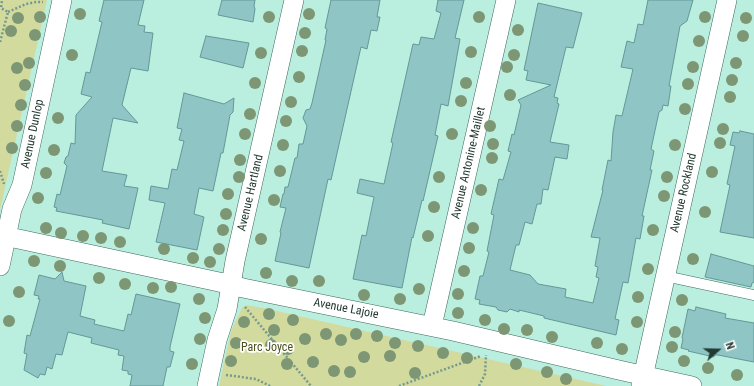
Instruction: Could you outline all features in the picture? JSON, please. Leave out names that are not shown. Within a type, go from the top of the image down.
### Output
[{"type":"street","name":"Avenue Hartland","points":[[207,386],[217,340],[224,322],[232,285],[235,261],[294,0]]},
{"type":"street","name":"Avenue Antonine-Maillet","points":[[432,326],[506,0]]},
{"type":"street","name":"Avenue Rockland","points":[[642,381],[727,0]]},
{"type":"street","name":"Avenue Dunlop","points":[[0,266],[3,236],[22,185],[55,1]]},
{"type":"street","name":"Avenue Lajoie","points":[[3,236],[432,326],[642,381],[692,386]]},
{"type":"lane","points":[[665,276],[754,295]]},
{"type":"path","points":[[2,0],[0,8],[8,12],[36,2],[55,1]]},
{"type":"path","points":[[0,42],[8,12]]},
{"type":"path","points":[[0,171],[6,189]]},
{"type":"path","points":[[242,303],[311,386]]},
{"type":"path","points":[[399,386],[486,354],[485,374],[479,386]]},
{"type":"path","points":[[221,374],[256,379],[270,386]]},
{"type":"green space","points":[[0,0],[47,0],[0,210]]},
{"type":"green space","name":"Parc Joyce","points":[[246,305],[606,386],[219,386],[231,331],[242,308]]},
{"type":"building","points":[[104,0],[144,0],[138,25],[145,26],[144,32],[153,33],[148,71],[131,68],[122,105],[138,123],[113,118],[102,171],[127,175],[124,186],[138,188],[129,229],[102,223],[103,220],[56,211],[57,208],[54,207],[57,194],[60,195],[67,166],[64,163],[66,157],[68,156],[71,143],[75,144],[76,115],[92,97],[81,94],[86,72],[90,73],[102,22],[99,21]]},
{"type":"building","points":[[222,0],[255,0],[253,22],[218,15]]},
{"type":"building","points":[[331,0],[380,0],[377,17],[380,17],[377,31],[371,30],[367,49],[361,47],[331,180],[328,179],[309,268],[275,261],[286,208],[280,207],[285,187],[288,187],[295,158],[297,158],[299,144],[303,144],[307,126],[303,118],[306,110],[310,109],[312,103],[326,40],[327,29],[325,28]]},
{"type":"building","points":[[438,0],[464,0],[455,38],[460,39],[448,106],[441,104],[435,135],[438,136],[423,201],[422,200],[413,238],[412,237],[402,288],[353,279],[362,235],[366,236],[374,197],[357,193],[360,179],[384,184],[393,143],[391,142],[413,44],[419,45],[421,37],[434,39],[441,13],[436,11]]},
{"type":"building","points":[[648,0],[693,0],[687,21],[680,26],[669,86],[671,86],[668,106],[663,105],[662,110],[659,112],[651,149],[654,151],[650,170],[652,170],[642,216],[644,216],[640,239],[636,238],[628,283],[623,282],[615,319],[619,320],[616,335],[544,318],[544,316],[519,310],[519,312],[510,309],[507,312],[498,310],[496,307],[479,304],[480,300],[475,299],[480,276],[483,276],[489,252],[487,251],[494,215],[491,214],[499,179],[503,180],[511,152],[508,151],[512,134],[514,135],[521,105],[518,100],[551,85],[526,80],[528,71],[524,70],[538,3],[582,13],[573,48],[566,47],[554,97],[558,98],[557,103],[559,104],[550,142],[569,145],[567,159],[555,157],[548,190],[543,189],[541,204],[537,204],[532,224],[525,222],[519,245],[516,245],[510,270],[530,275],[538,284],[566,289],[565,297],[593,303],[599,278],[596,277],[598,267],[595,266],[600,238],[591,237],[603,190],[608,160],[611,161],[616,115],[622,116],[633,69],[621,67],[627,41],[634,43],[638,24],[643,25]]},
{"type":"building","points":[[206,36],[249,43],[243,68],[200,57]]},
{"type":"building","points":[[184,93],[224,104],[234,98],[233,112],[230,115],[223,153],[221,153],[213,191],[199,188],[194,214],[204,217],[197,250],[156,242],[165,203],[149,200],[151,186],[168,189],[172,169],[177,170],[184,141],[179,140],[182,129],[177,128]]},
{"type":"building","points":[[740,131],[754,134],[754,238],[720,232],[730,185],[727,184],[735,146],[730,145],[733,132],[739,133]]},
{"type":"building","points":[[711,254],[754,266],[754,282],[752,283],[751,287],[705,277]]},
{"type":"building","points":[[62,272],[64,281],[86,286],[80,316],[95,320],[94,324],[124,331],[128,314],[131,315],[136,294],[180,304],[170,347],[170,351],[174,352],[170,367],[167,367],[163,386],[130,386],[132,375],[128,374],[128,371],[122,370],[124,356],[118,355],[119,350],[91,343],[92,338],[68,332],[62,355],[56,354],[52,369],[47,367],[45,375],[40,374],[38,378],[24,370],[27,354],[24,353],[27,335],[30,336],[40,299],[38,299],[39,296],[34,295],[39,275],[55,279]]},
{"type":"building","points":[[696,307],[726,314],[725,318],[754,323],[754,362],[718,355],[714,355],[714,357],[681,348],[688,309],[695,311]]}]
